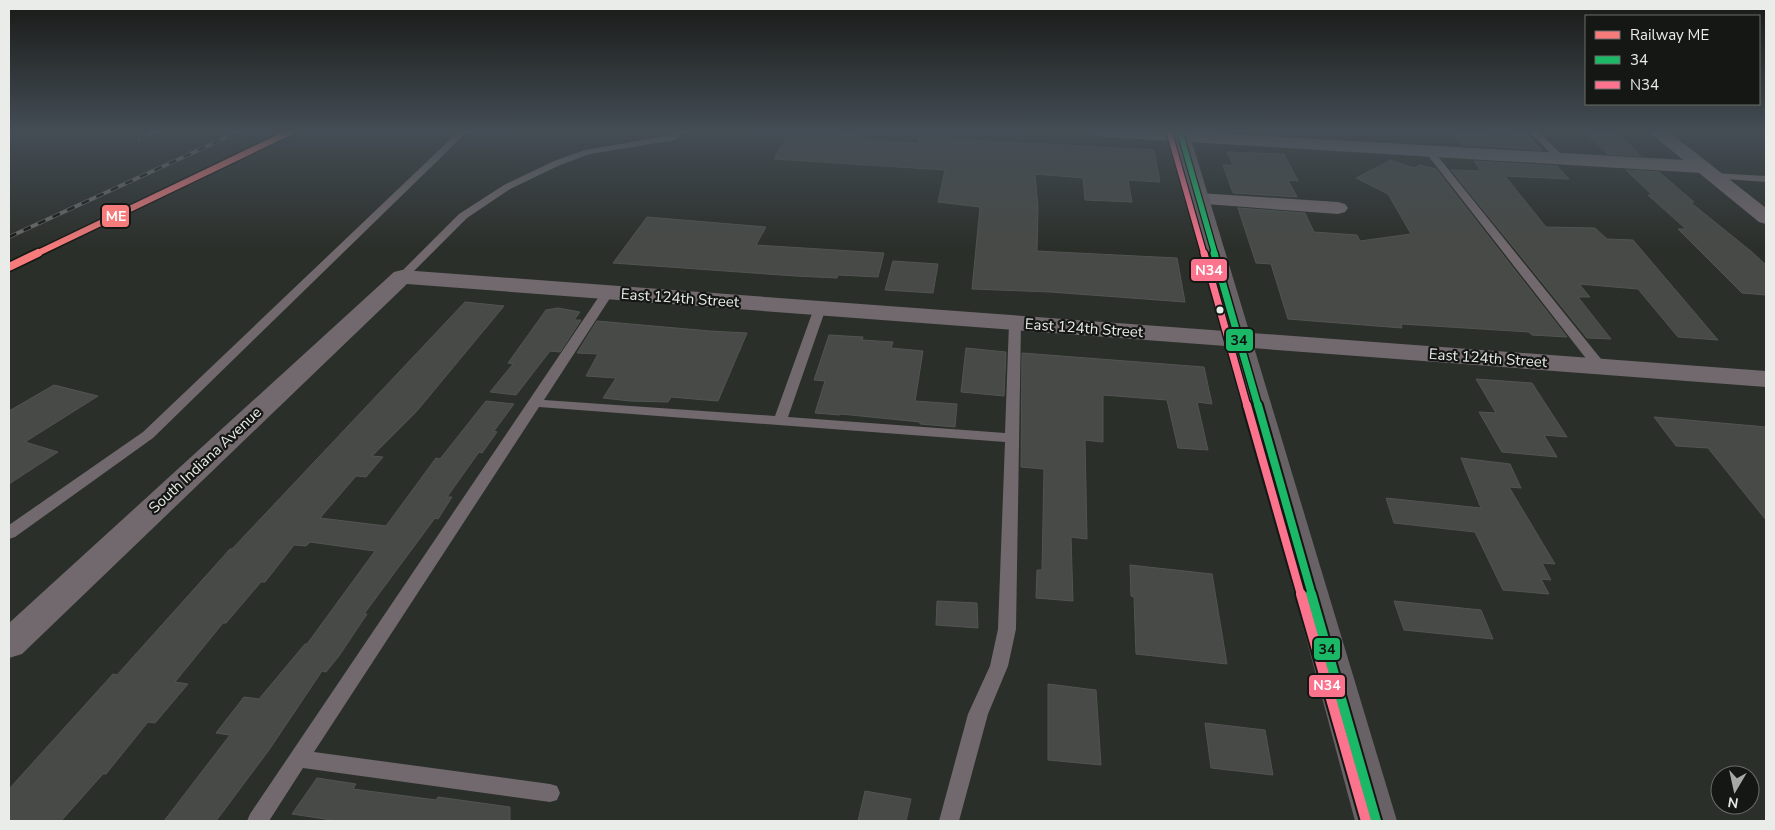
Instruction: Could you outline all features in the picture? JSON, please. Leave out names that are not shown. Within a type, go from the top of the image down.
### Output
[{"type":"main road","points":[[1191,171],[1376,821]]},
{"type":"street","points":[[1705,171],[1708,171],[1766,218]]},
{"type":"street","points":[[1199,199],[1338,208]]},
{"type":"street","name":"East 124th Street","points":[[402,277],[1766,379]]},
{"type":"street","name":"South Indiana Avenue","points":[[9,644],[402,277]]},
{"type":"lane","points":[[9,533],[148,435],[423,171]]},
{"type":"lane","points":[[402,277],[463,216],[507,187],[541,171]]},
{"type":"lane","points":[[1445,171],[1600,367]]},
{"type":"lane","points":[[1708,171],[1766,179]]},
{"type":"lane","points":[[257,821],[608,292]]},
{"type":"lane","points":[[780,421],[820,308]]},
{"type":"lane","points":[[949,821],[978,714],[999,666],[1007,629],[1015,323]]},
{"type":"lane","points":[[535,403],[1012,438]]},
{"type":"lane","points":[[299,759],[550,793]]},
{"type":"building","points":[[945,171],[1158,171],[1160,182],[1128,180],[1132,202],[1085,200],[1083,178],[1035,174],[1038,208],[1037,251],[1177,258],[1185,302],[1050,292],[972,289],[980,207],[938,202]]},
{"type":"building","points":[[1225,171],[1293,171],[1298,181],[1288,180],[1297,197],[1233,193]]},
{"type":"building","points":[[1370,171],[1437,171],[1567,337],[1532,335],[1529,332],[1401,324],[1402,328],[1288,319],[1271,264],[1256,263],[1238,208],[1305,213],[1314,232],[1357,235],[1360,241],[1411,234],[1388,194],[1356,178]]},
{"type":"building","points":[[1452,171],[1561,171],[1569,179],[1505,176],[1546,227],[1595,228],[1607,239],[1633,240],[1718,340],[1678,337],[1638,289],[1579,284],[1590,297],[1578,297],[1611,339],[1587,338]]},
{"type":"building","points":[[1627,171],[1659,172],[1694,202],[1690,202],[1752,252],[1766,265],[1766,295],[1742,293],[1678,229],[1686,229],[1648,195],[1653,196]]},
{"type":"building","points":[[647,217],[766,227],[756,245],[884,253],[878,277],[838,275],[837,278],[795,276],[613,263]]},
{"type":"building","points":[[893,261],[938,264],[933,293],[885,290]]},
{"type":"building","points":[[465,302],[504,306],[417,411],[372,456],[383,457],[366,477],[356,476],[320,518],[386,526],[436,458],[440,459],[486,401],[514,404],[494,431],[497,432],[482,453],[479,452],[447,497],[452,497],[438,519],[435,518],[364,614],[367,614],[339,656],[326,672],[322,671],[269,750],[216,821],[164,821],[230,735],[216,733],[244,697],[259,699],[305,644],[307,644],[375,551],[310,542],[306,546],[294,545],[265,582],[261,582],[226,623],[223,623],[175,682],[188,684],[155,723],[148,722],[106,774],[103,774],[61,821],[9,821],[9,789],[113,674],[117,675],[230,549]]},
{"type":"building","points":[[558,308],[580,312],[574,320],[581,320],[560,352],[550,351],[516,395],[490,392],[513,364],[508,363],[546,310]]},
{"type":"building","points":[[597,321],[747,333],[718,401],[671,397],[668,402],[630,401],[603,398],[616,378],[586,376],[598,354],[577,353]]},
{"type":"building","points":[[829,335],[863,337],[862,340],[893,342],[891,348],[923,351],[915,401],[957,404],[955,427],[841,414],[815,413],[825,381],[814,380]]},
{"type":"building","points":[[966,348],[1006,352],[1004,396],[961,392]]},
{"type":"building","points":[[1022,353],[1204,367],[1212,404],[1197,402],[1208,450],[1178,448],[1167,400],[1103,395],[1103,442],[1085,440],[1087,539],[1071,537],[1073,601],[1036,598],[1037,570],[1042,570],[1044,469],[1021,467]]},
{"type":"building","points":[[1476,379],[1532,383],[1567,437],[1544,435],[1557,457],[1502,452],[1479,412],[1496,413]]},
{"type":"building","points":[[54,385],[98,396],[25,442],[58,452],[9,484],[9,411]]},
{"type":"building","points":[[1654,417],[1766,427],[1766,520],[1708,448],[1676,446]]},
{"type":"building","points":[[1461,458],[1510,464],[1521,488],[1509,487],[1555,564],[1542,563],[1551,580],[1541,579],[1549,594],[1503,590],[1475,532],[1394,523],[1386,498],[1481,508]]},
{"type":"building","points":[[1130,565],[1212,574],[1227,664],[1136,654],[1134,597],[1131,596]]},
{"type":"building","points":[[937,601],[977,603],[978,628],[936,625]]},
{"type":"building","points":[[1394,601],[1481,610],[1493,639],[1404,630]]},
{"type":"building","points":[[1048,684],[1096,690],[1101,765],[1048,760]]},
{"type":"building","points":[[1205,723],[1265,730],[1273,775],[1211,768]]},
{"type":"building","points":[[317,778],[356,784],[353,789],[436,800],[438,797],[510,807],[510,821],[338,821],[292,814]]},
{"type":"building","points":[[865,791],[911,799],[906,821],[858,821]]},
{"type":"railway","points":[[9,237],[154,171]]},
{"type":"rail line","name":"ME","points":[[9,267],[209,171]]},
{"type":"transit line","name":"N34","points":[[1180,171],[1366,821]]},
{"type":"transit line","name":"34","points":[[1191,171],[1376,821]]}]
